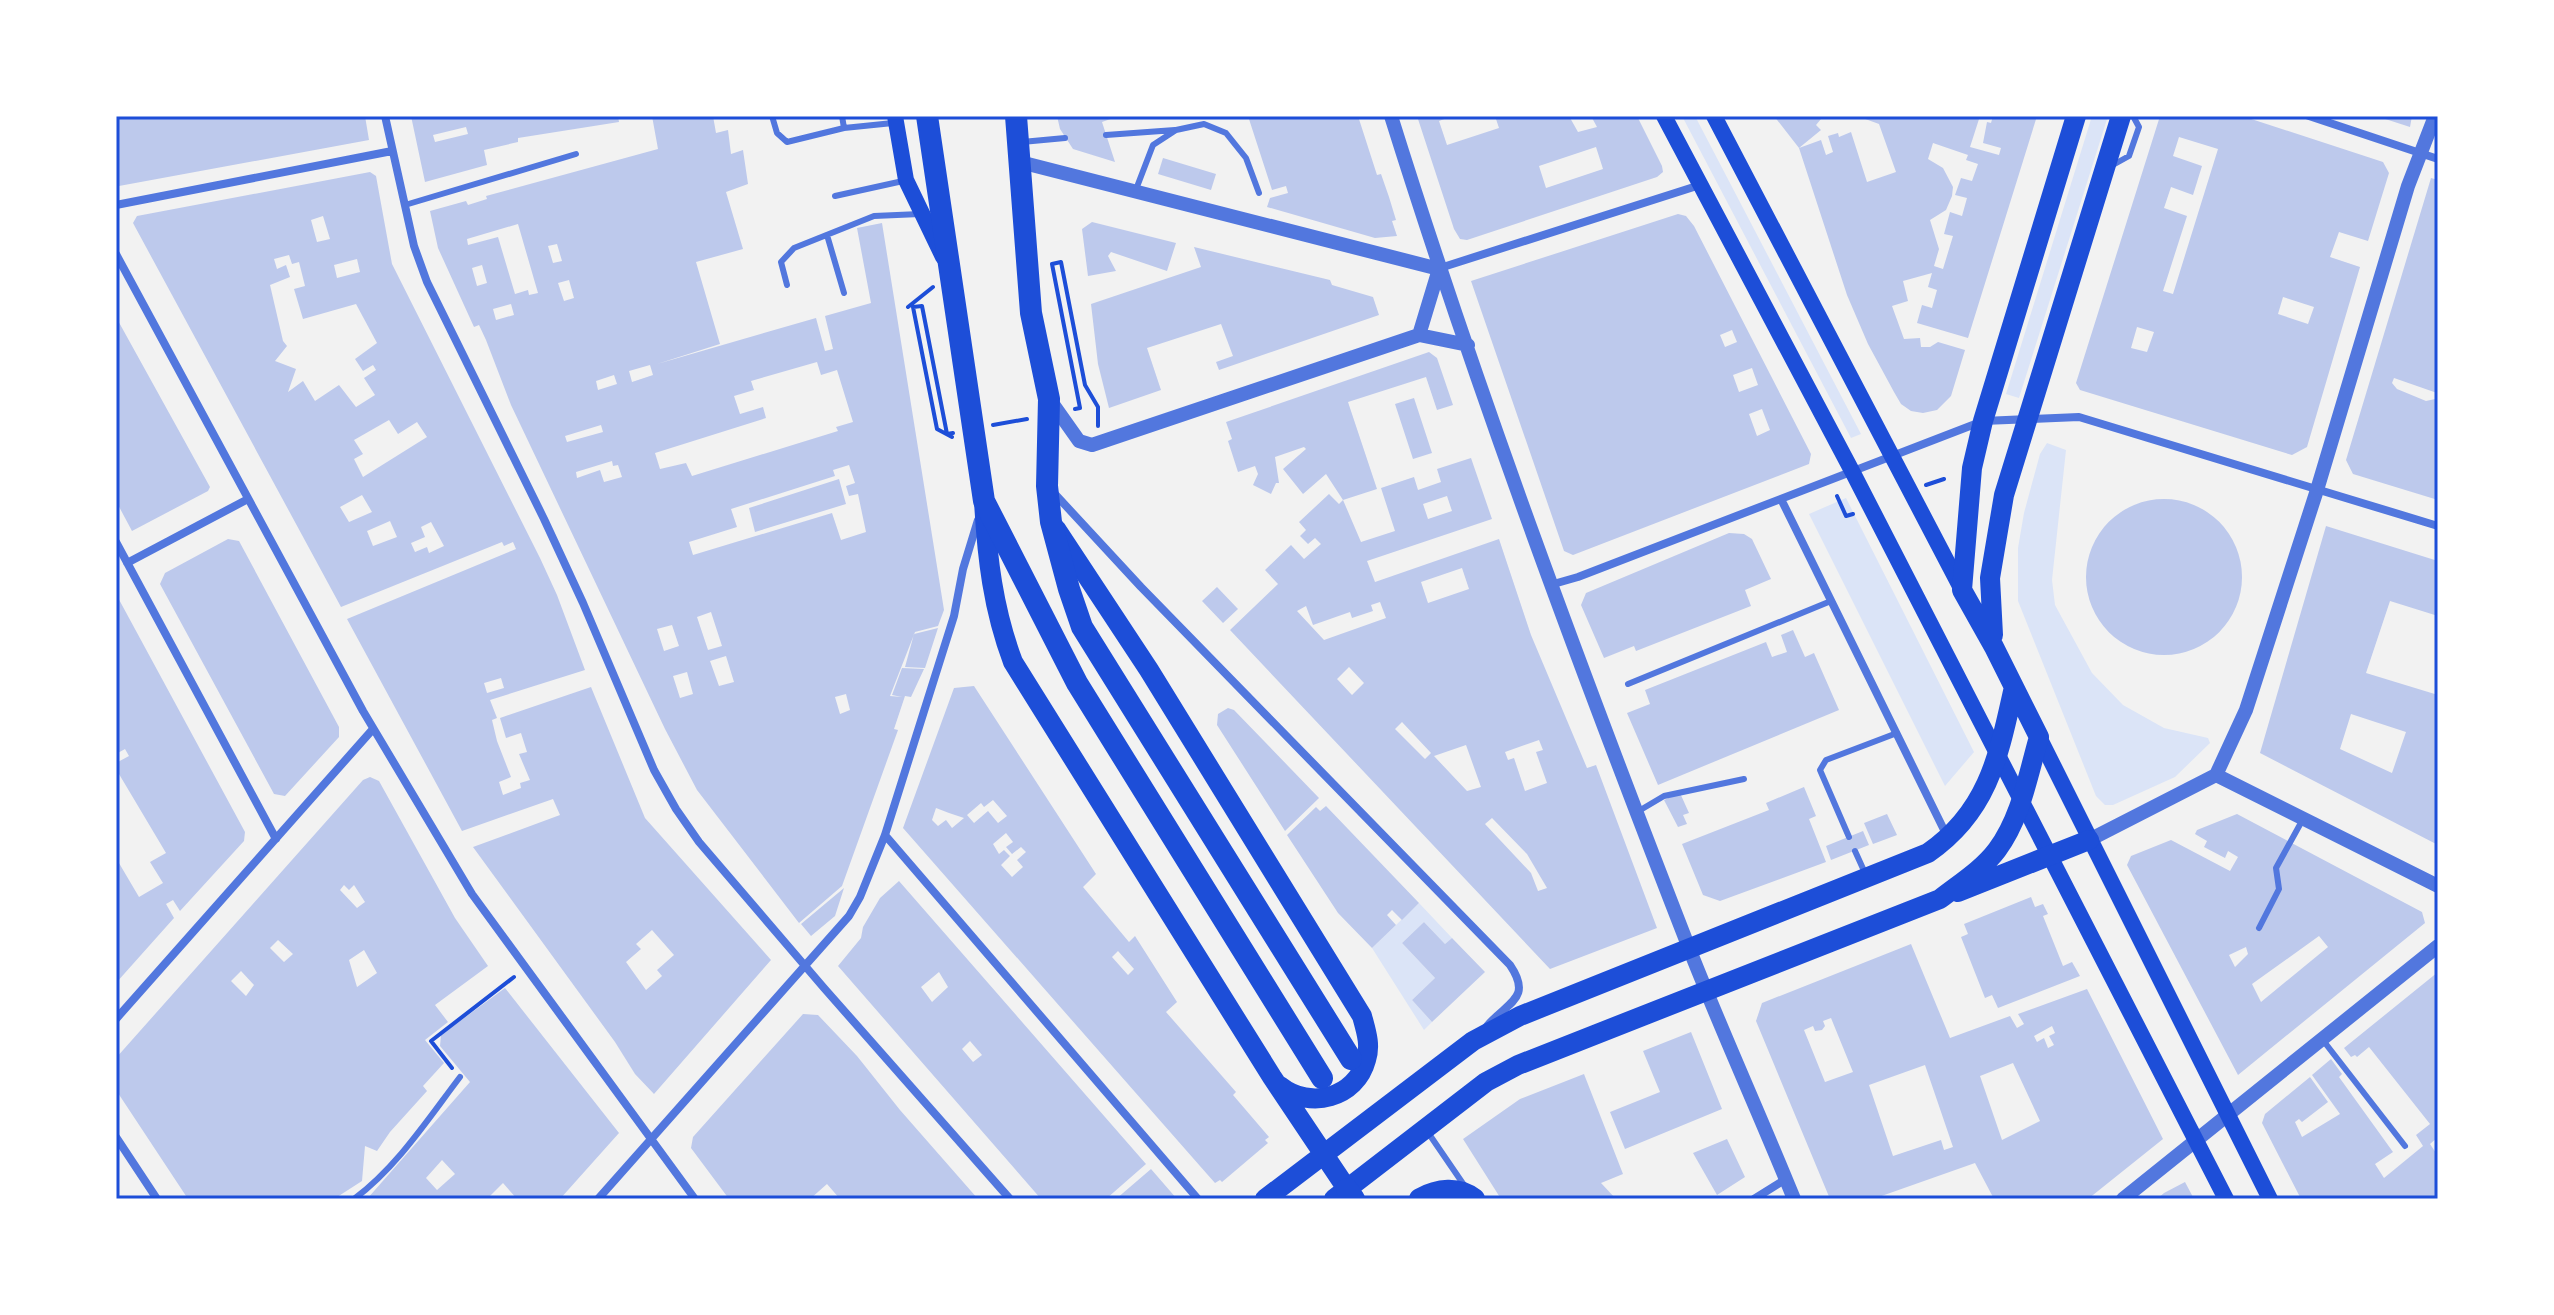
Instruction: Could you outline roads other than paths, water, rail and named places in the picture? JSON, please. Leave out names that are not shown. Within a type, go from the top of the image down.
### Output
[{"type":"highway","points":[[927,116],[984,501],[1077,683],[1322,1078]]},
{"type":"highway","points":[[1019,134],[1031,313],[1050,409],[1047,486],[1051,522],[1082,627],[1351,1059]]},
{"type":"highway","points":[[1420,1199],[1450,1191],[1474,1198]]},
{"type":"main road","points":[[1664,116],[1852,471],[2226,1199]]},
{"type":"main road","points":[[1714,116],[1890,457],[1994,647],[2270,1199]]},
{"type":"main road","points":[[1962,590],[1972,468],[1983,421],[2076,116]]},
{"type":"main road","points":[[1994,647],[1990,578],[2004,495],[2121,116]]},
{"type":"main road","points":[[896,119],[906,180],[950,273]]},
{"type":"main road","points":[[984,501],[987,561],[999,626],[1013,662],[1272,1077],[1324,1154],[1345,1196],[1486,1082],[1518,1065],[2089,840]]},
{"type":"main road","points":[[1051,522],[1149,670],[1362,1016],[1368,1038],[1367,1059],[1358,1077],[1344,1090],[1325,1098],[1305,1098],[1287,1091],[1272,1077]]},
{"type":"main road","points":[[1265,1199],[1473,1041],[1565,997],[1918,858],[1947,838],[1983,796],[1999,757],[2014,687]]},
{"type":"main road","points":[[1940,899],[1996,851],[2012,826],[2039,737]]},
{"type":"street","points":[[385,116],[414,246],[427,282],[550,533],[654,770],[676,809],[699,842],[824,988],[1010,1199]]},
{"type":"street","points":[[1391,116],[1439,269],[1550,585],[1689,947],[1794,1199]]},
{"type":"street","points":[[2309,116],[2438,159]]},
{"type":"street","points":[[2089,840],[2216,775],[2246,710],[2317,490],[2408,186],[2435,116]]},
{"type":"street","points":[[1019,134],[1135,192],[1439,269],[1700,185]]},
{"type":"street","points":[[116,205],[392,151]]},
{"type":"street","points":[[116,254],[120,272],[373,729],[472,894],[695,1199]]},
{"type":"street","points":[[1419,335],[1439,269]]},
{"type":"street","points":[[1050,409],[1079,441],[1086,445],[1098,444],[1419,335],[1468,345]]},
{"type":"street","points":[[1550,585],[1578,577],[1983,421],[2079,417],[2438,526]]},
{"type":"street","points":[[1047,486],[1141,587],[1510,965],[1521,987],[1519,995],[1473,1041]]},
{"type":"street","points":[[127,563],[248,499]]},
{"type":"street","points":[[1781,499],[1947,838]]},
{"type":"street","points":[[598,1199],[849,916],[860,897],[885,835],[954,616],[963,569],[984,501]]},
{"type":"street","points":[[116,542],[276,839]]},
{"type":"street","points":[[116,1019],[373,729]]},
{"type":"street","points":[[2216,775],[2438,886]]},
{"type":"street","points":[[885,835],[1198,1199]]},
{"type":"street","points":[[2123,1199],[2438,946]]},
{"type":"street","points":[[116,1137],[157,1199]]},
{"type":"street","points":[[1754,1199],[1786,1179]]},
{"type":"lane","points":[[772,116],[777,133],[787,142],[896,119]]},
{"type":"lane","points":[[842,116],[844,128]]},
{"type":"lane","points":[[2105,170],[2129,156],[2139,127],[2133,116]]},
{"type":"lane","points":[[1106,135],[1176,130],[1204,124],[1226,133],[1246,158],[1259,193]]},
{"type":"lane","points":[[1135,192],[1153,145],[1176,130]]},
{"type":"lane","points":[[1019,134],[1065,138]]},
{"type":"lane","points":[[405,205],[576,154]]},
{"type":"lane","points":[[835,196],[906,180]]},
{"type":"lane","points":[[787,285],[781,262],[794,248],[874,216],[924,214]]},
{"type":"lane","points":[[827,235],[844,293]]},
{"type":"lane","points":[[1628,684],[1831,601]]},
{"type":"lane","points":[[1849,837],[1820,770],[1826,760],[1897,733]]},
{"type":"lane","points":[[1637,812],[1664,796],[1744,779]]},
{"type":"lane","points":[[2259,928],[2279,889],[2276,868],[2303,819]]},
{"type":"lane","points":[[1855,851],[1867,878]]},
{"type":"lane","points":[[2322,1039],[2405,1146]]},
{"type":"lane","points":[[354,1199],[368,1189],[404,1151],[460,1077]]},
{"type":"lane","points":[[1426,1129],[1474,1198]]}]
